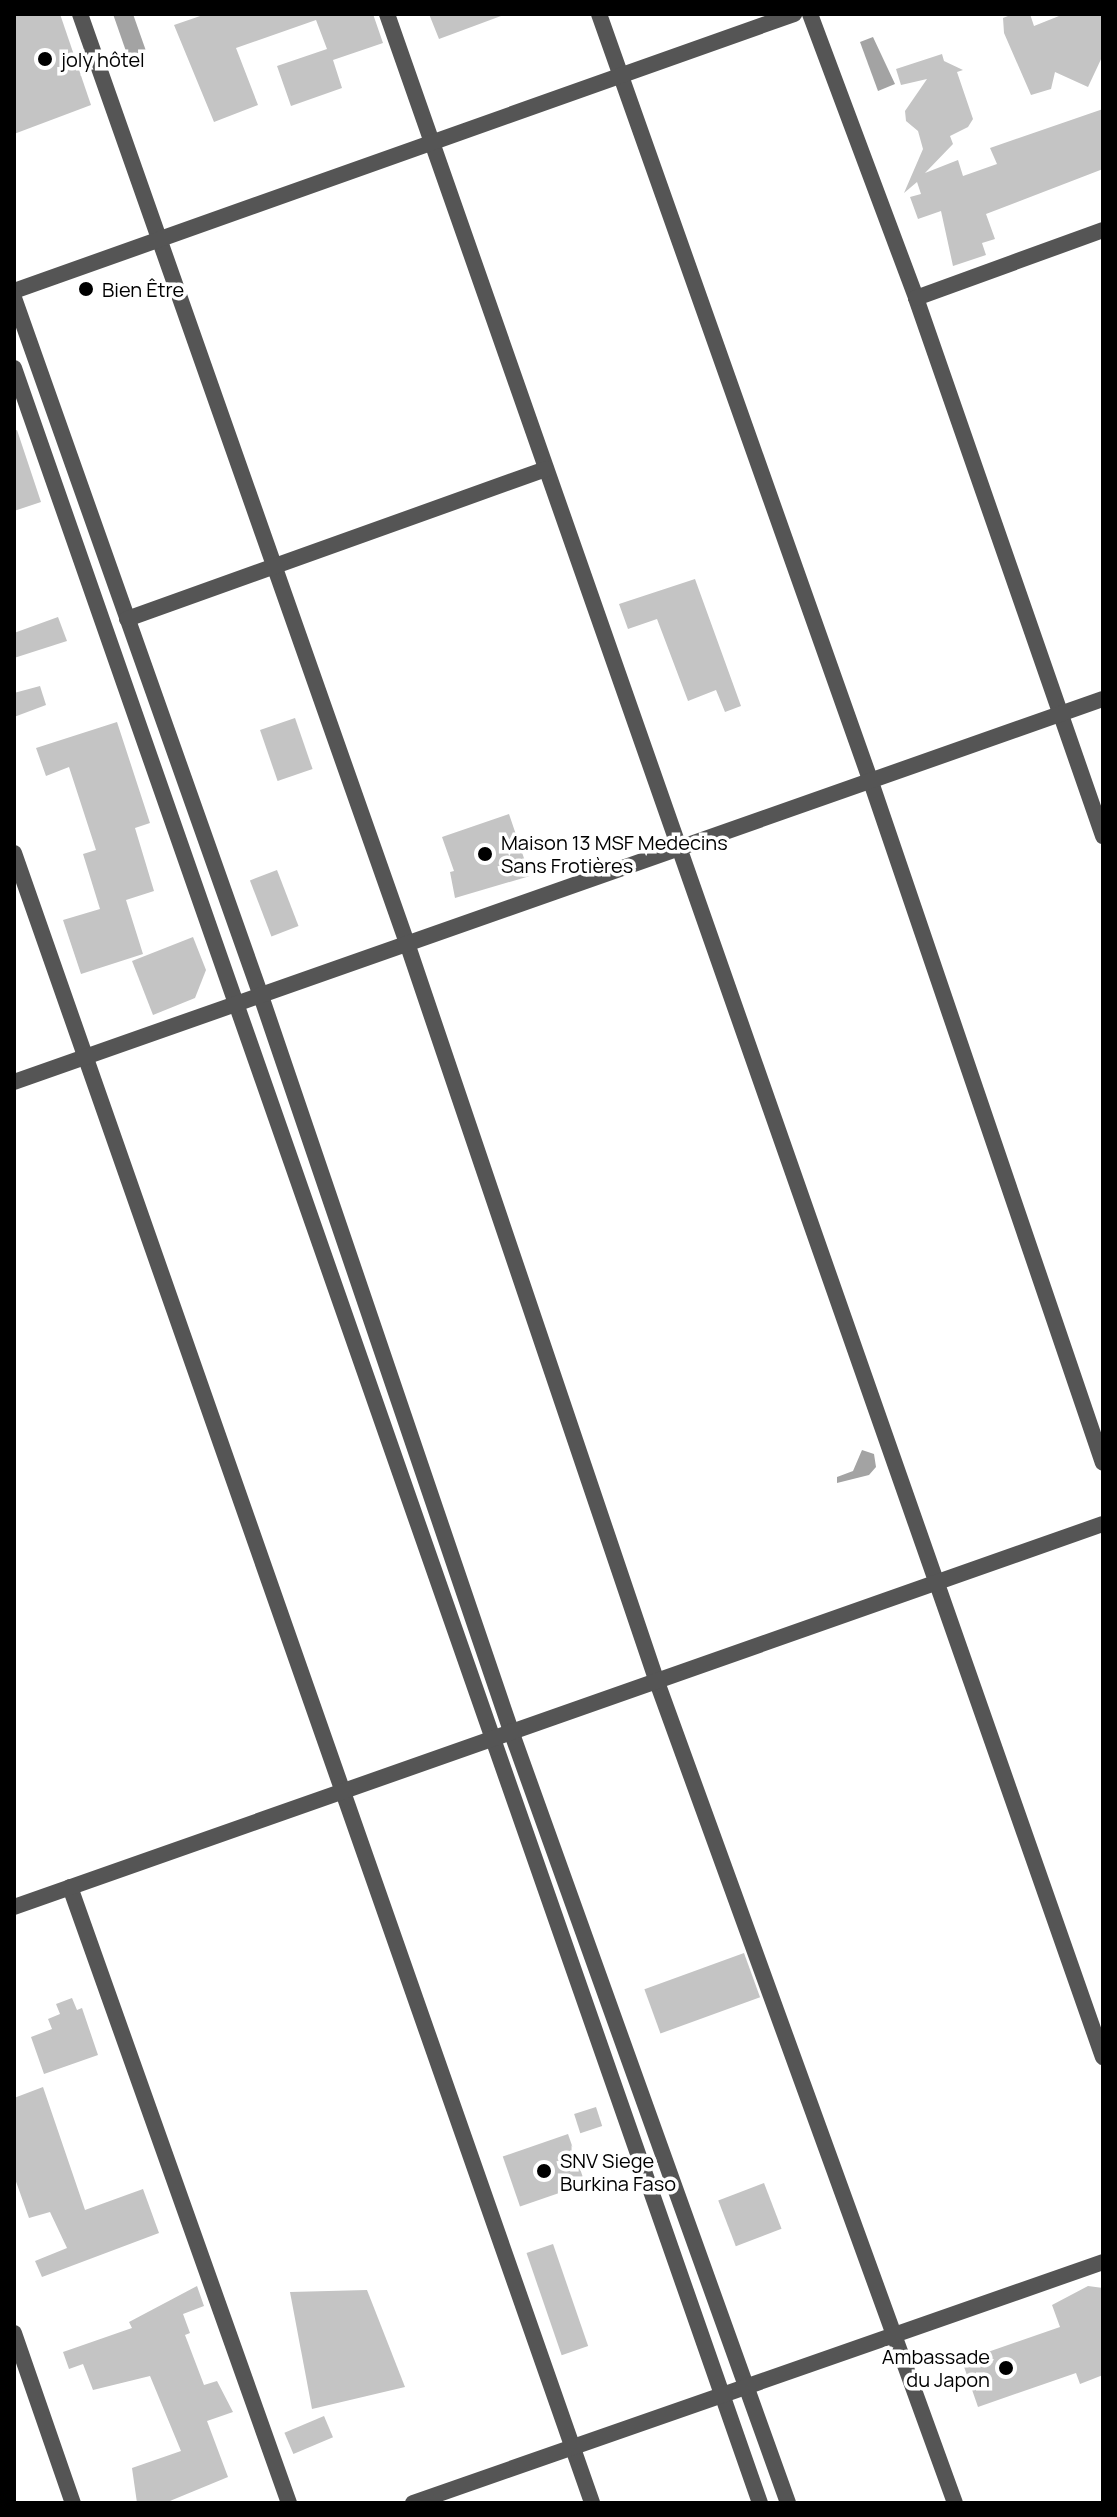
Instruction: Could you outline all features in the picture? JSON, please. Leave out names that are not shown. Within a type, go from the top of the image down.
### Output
[{"type":"street","points":[[80,14],[408,946],[657,1682],[955,2503]]},
{"type":"street","points":[[387,14],[430,144],[682,848],[934,1582],[1103,2057]]},
{"type":"street","points":[[599,14],[871,782],[1103,1463]]},
{"type":"street","points":[[14,291],[794,14]]},
{"type":"street","points":[[810,14],[916,298],[1103,836]]},
{"type":"street","points":[[916,298],[1103,230]]},
{"type":"street","points":[[14,298],[261,996],[511,1731],[788,2503]]},
{"type":"street","points":[[14,368],[239,1004],[491,1739],[760,2503]]},
{"type":"street","points":[[127,619],[274,569],[546,469]]},
{"type":"street","points":[[14,1082],[408,946],[1103,699]]},
{"type":"street","points":[[14,853],[592,2503]]},
{"type":"street","points":[[14,1907],[1103,1524]]},
{"type":"street","points":[[70,1887],[289,2503]]},
{"type":"street","points":[[413,2503],[721,2392],[1103,2262]]},
{"type":"street","points":[[14,2333],[73,2503]]},
{"type":"shaded area","points":[[113,14],[133,14],[146,51],[128,57]]},
{"type":"shaded area","points":[[873,37],[895,84],[878,91],[860,42]]},
{"type":"shaded area","points":[[862,1450],[874,1454],[876,1467],[869,1475],[837,1483],[837,1477],[853,1471]]},
{"type":"building","name":"joly hôtel","points":[[14,14],[60,14],[91,105],[14,134]]},
{"type":"building","points":[[206,14],[373,14],[383,43],[333,60],[342,88],[291,106],[277,66],[327,49],[316,20],[236,48],[258,105],[214,122],[174,25]]},
{"type":"building","points":[[429,14],[501,14],[501,16],[439,39]]},
{"type":"building","points":[[1013,14],[1030,14],[1034,26],[1064,14],[1103,14],[1103,55],[1088,87],[1055,72],[1051,89],[1031,95],[1004,33],[1003,18]]},
{"type":"building","points":[[942,54],[944,61],[963,70],[957,72],[973,119],[968,127],[950,136],[953,144],[925,173],[958,160],[963,176],[997,164],[990,148],[1103,109],[1103,169],[986,214],[995,239],[982,243],[986,255],[953,266],[941,211],[918,219],[910,197],[921,194],[917,182],[904,193],[923,149],[918,131],[906,121],[905,111],[927,79],[901,85],[896,69]]},
{"type":"building","points":[[17,430],[41,502],[14,511],[14,431]]},
{"type":"building","points":[[695,579],[741,706],[725,712],[716,690],[688,701],[657,619],[628,629],[619,604]]},
{"type":"building","points":[[58,617],[67,641],[14,658],[14,633]]},
{"type":"building","points":[[40,686],[46,705],[14,717],[14,693]]},
{"type":"building","points":[[295,718],[313,769],[278,781],[260,730]]},
{"type":"building","points":[[117,722],[150,823],[135,828],[154,891],[126,900],[143,954],[81,974],[63,920],[100,909],[83,854],[96,850],[69,767],[46,776],[36,748]]},
{"type":"building","name":"Maison 13 MSF Medecins Sans Frotières","points":[[509,814],[530,876],[455,898],[450,872],[454,871],[442,837]]},
{"type":"building","points":[[277,870],[299,926],[271,936],[250,880]]},
{"type":"building","points":[[193,937],[206,970],[195,998],[153,1015],[132,961]]},
{"type":"building","points":[[744,1953],[760,1997],[660,2033],[644,1989]]},
{"type":"building","points":[[72,1998],[77,2010],[82,2008],[98,2055],[44,2074],[31,2037],[52,2029],[48,2019],[60,2014],[56,2004]]},
{"type":"building","points":[[43,2087],[85,2210],[143,2189],[159,2233],[42,2277],[35,2261],[67,2248],[50,2212],[29,2218],[14,2176],[14,2098]]},
{"type":"building","points":[[596,2107],[602,2126],[580,2133],[574,2114]]},
{"type":"building","name":"SNV Siege Burkina Faso","points":[[568,2134],[585,2184],[520,2207],[503,2156]]},
{"type":"building","points":[[764,2183],[782,2229],[736,2246],[718,2201]]},
{"type":"building","points":[[553,2244],[588,2346],[562,2355],[527,2253]]},
{"type":"building","points":[[197,2286],[204,2306],[183,2314],[190,2333],[185,2335],[204,2385],[217,2381],[233,2412],[207,2421],[228,2477],[165,2503],[137,2503],[132,2468],[181,2451],[150,2376],[93,2390],[83,2364],[69,2369],[63,2352],[132,2328],[129,2322]]},
{"type":"building","points":[[1088,2286],[1103,2288],[1103,2375],[1080,2384],[1076,2373],[978,2407],[962,2361],[1060,2327],[1052,2305]]},
{"type":"building","points":[[367,2290],[405,2387],[312,2409],[290,2292]]},
{"type":"building","points":[[324,2416],[333,2437],[293,2454],[284,2433]]},
{"type":"place","name":"joly hôtel","points":[[45,59]]},
{"type":"place","name":"Bien Être","points":[[86,289]]},
{"type":"place","name":"Maison 13 MSF Medecins Sans Frotières","points":[[485,854]]},
{"type":"place","name":"SNV Siege Burkina Faso","points":[[544,2171]]},
{"type":"place","name":"Ambassade du Japon","points":[[1006,2368]]}]
